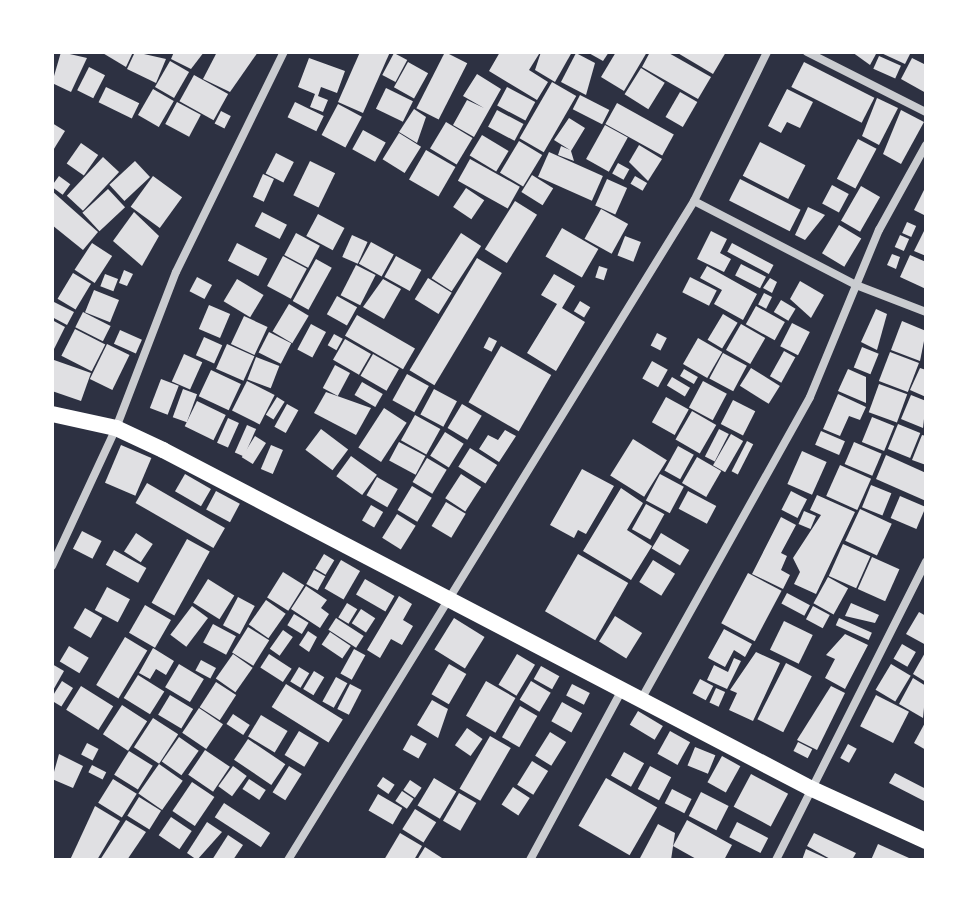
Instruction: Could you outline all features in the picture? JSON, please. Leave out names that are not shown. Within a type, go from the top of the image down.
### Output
[{"type":"main road","points":[[52,414],[116,428],[625,685],[810,788],[926,841]]},
{"type":"street","points":[[52,566],[116,428],[176,272],[284,52]]},
{"type":"street","points":[[288,860],[694,201],[767,52]]},
{"type":"street","points":[[807,52],[926,112]]},
{"type":"street","points":[[643,696],[810,397],[856,285],[926,145]]},
{"type":"street","points":[[694,201],[856,285],[926,312]]},
{"type":"street","points":[[776,860],[926,562]]},
{"type":"street","points":[[530,860],[625,685]]},
{"type":"building","points":[[61,52],[87,58],[71,92],[52,83]]},
{"type":"building","points":[[101,52],[133,52],[126,67]]},
{"type":"building","points":[[135,52],[166,59],[156,83],[127,69]]},
{"type":"building","points":[[174,52],[204,52],[191,69],[171,59]]},
{"type":"building","points":[[217,52],[258,52],[230,92],[203,79]]},
{"type":"building","points":[[360,52],[390,52],[363,113],[338,102]]},
{"type":"building","points":[[445,52],[467,63],[439,119],[416,108]]},
{"type":"building","points":[[500,52],[539,54],[529,70],[548,82],[537,100],[489,71]]},
{"type":"building","points":[[541,52],[572,52],[555,82],[535,70]]},
{"type":"building","points":[[587,52],[609,52],[603,61]]},
{"type":"building","points":[[616,52],[647,52],[624,91],[601,77]]},
{"type":"building","points":[[650,52],[667,52],[711,77],[698,99],[642,67]]},
{"type":"building","points":[[676,52],[726,52],[713,74]]},
{"type":"building","points":[[852,52],[872,52],[876,54],[870,65]]},
{"type":"building","points":[[879,52],[911,52],[905,64]]},
{"type":"building","points":[[394,53],[407,60],[396,82],[382,75]]},
{"type":"building","points":[[576,53],[595,63],[586,95],[561,82]]},
{"type":"building","points":[[879,56],[901,66],[895,79],[873,69]]},
{"type":"building","points":[[309,58],[345,71],[337,93],[321,87],[318,96],[328,100],[323,112],[310,107],[315,94],[298,87]]},
{"type":"building","points":[[912,58],[926,65],[926,93],[901,79]]},
{"type":"building","points":[[170,61],[189,72],[174,98],[155,87]]},
{"type":"building","points":[[408,62],[428,73],[414,99],[394,87]]},
{"type":"building","points":[[804,62],[874,98],[862,123],[791,87]]},
{"type":"building","points":[[89,67],[105,75],[93,98],[77,90]]},
{"type":"building","points":[[641,68],[665,83],[648,109],[625,94]]},
{"type":"building","points":[[477,74],[501,89],[474,137],[453,125],[467,100],[484,108],[463,96]]},
{"type":"building","points":[[194,75],[228,94],[214,120],[179,101]]},
{"type":"building","points":[[552,82],[576,96],[544,152],[520,138]]},
{"type":"building","points":[[106,87],[139,103],[132,118],[99,102]]},
{"type":"building","points":[[507,87],[535,102],[525,121],[497,106]]},
{"type":"building","points":[[386,88],[413,101],[403,122],[376,109]]},
{"type":"building","points":[[153,89],[174,101],[159,127],[138,115]]},
{"type":"building","points":[[787,89],[813,102],[800,128],[787,122],[781,133],[768,126]]},
{"type":"building","points":[[680,92],[697,102],[683,127],[666,117]]},
{"type":"building","points":[[580,95],[609,110],[602,124],[573,109]]},
{"type":"building","points":[[877,98],[898,108],[879,145],[862,136]]},
{"type":"building","points":[[177,102],[201,115],[189,137],[165,124]]},
{"type":"building","points":[[295,102],[324,116],[316,131],[288,117]]},
{"type":"building","points":[[617,103],[674,135],[662,156],[605,124]]},
{"type":"building","points":[[338,104],[362,117],[345,148],[322,135]]},
{"type":"building","points":[[414,109],[426,117],[417,143],[399,132]]},
{"type":"building","points":[[497,110],[523,124],[515,141],[488,127]]},
{"type":"building","points":[[901,110],[924,122],[901,164],[883,154]]},
{"type":"building","points":[[221,111],[231,116],[224,128],[215,123]]},
{"type":"building","points":[[569,118],[585,128],[571,151],[574,161],[558,155],[561,146],[570,150],[554,140]]},
{"type":"building","points":[[446,122],[473,138],[457,165],[430,149]]},
{"type":"building","points":[[52,123],[65,131],[52,152]]},
{"type":"building","points":[[605,125],[628,138],[609,172],[586,159]]},
{"type":"building","points":[[363,130],[386,143],[375,162],[352,149]]},
{"type":"building","points":[[399,133],[421,147],[405,173],[383,159]]},
{"type":"building","points":[[482,135],[509,151],[496,172],[470,156]]},
{"type":"building","points":[[858,139],[877,149],[855,189],[837,179]]},
{"type":"building","points":[[519,141],[542,155],[523,187],[500,173]]},
{"type":"building","points":[[760,142],[805,165],[788,199],[743,176]]},
{"type":"building","points":[[81,143],[98,155],[84,176],[67,163]]},
{"type":"building","points":[[639,145],[662,159],[648,181],[629,162]]},
{"type":"building","points":[[426,150],[455,167],[438,196],[409,179]]},
{"type":"building","points":[[549,152],[603,176],[592,201],[538,177]]},
{"type":"building","points":[[276,153],[294,162],[283,183],[266,173]]},
{"type":"building","points":[[103,157],[119,172],[83,211],[67,196]]},
{"type":"building","points":[[470,159],[520,187],[508,208],[458,181]]},
{"type":"building","points":[[135,161],[150,177],[124,201],[109,185]]},
{"type":"building","points":[[310,161],[335,173],[319,207],[293,195]]},
{"type":"building","points":[[618,163],[629,169],[624,180],[612,173]]},
{"type":"building","points":[[263,174],[274,179],[264,202],[253,197]]},
{"type":"building","points":[[532,175],[553,188],[543,205],[521,192]]},
{"type":"building","points":[[59,176],[70,184],[63,195],[52,187]]},
{"type":"building","points":[[153,176],[182,197],[160,228],[131,207]]},
{"type":"building","points":[[635,176],[647,183],[643,191],[630,184]]},
{"type":"building","points":[[607,179],[627,188],[615,214],[595,205]]},
{"type":"building","points":[[740,179],[801,210],[790,231],[729,200]]},
{"type":"building","points":[[832,185],[849,194],[839,212],[822,204]]},
{"type":"building","points":[[861,186],[880,197],[860,232],[841,221]]},
{"type":"building","points":[[926,186],[926,216],[914,210]]},
{"type":"building","points":[[466,188],[484,200],[471,219],[453,207]]},
{"type":"building","points":[[108,189],[125,207],[99,231],[82,213]]},
{"type":"building","points":[[52,191],[98,232],[83,250],[52,225]]},
{"type":"building","points":[[515,201],[537,215],[507,263],[485,249]]},
{"type":"building","points":[[808,207],[825,215],[805,240],[795,235]]},
{"type":"building","points":[[601,209],[628,224],[612,254],[585,239]]},
{"type":"building","points":[[134,212],[159,236],[142,266],[113,241]]},
{"type":"building","points":[[262,212],[287,225],[280,239],[255,226]]},
{"type":"building","points":[[318,214],[344,228],[333,250],[306,236]]},
{"type":"building","points":[[907,222],[916,226],[911,237],[902,233]]},
{"type":"building","points":[[839,225],[861,238],[844,267],[822,253]]},
{"type":"building","points":[[926,227],[926,256],[914,251]]},
{"type":"building","points":[[562,228],[598,249],[582,278],[546,257]]},
{"type":"building","points":[[711,231],[727,239],[720,253],[731,259],[724,272],[697,259]]},
{"type":"building","points":[[296,233],[320,246],[308,268],[284,255]]},
{"type":"building","points":[[461,233],[481,246],[452,291],[432,278]]},
{"type":"building","points":[[352,235],[368,242],[358,264],[342,257]]},
{"type":"building","points":[[900,235],[909,239],[904,251],[895,247]]},
{"type":"building","points":[[625,236],[641,242],[633,262],[617,256]]},
{"type":"building","points":[[371,242],[394,255],[382,276],[359,264]]},
{"type":"building","points":[[92,243],[112,256],[95,283],[75,270]]},
{"type":"building","points":[[237,243],[267,258],[258,276],[228,261]]},
{"type":"building","points":[[732,243],[773,265],[769,274],[727,252]]},
{"type":"building","points":[[892,254],[900,257],[896,269],[887,265]]},
{"type":"building","points":[[910,255],[926,262],[926,289],[900,277]]},
{"type":"building","points":[[283,256],[307,269],[291,299],[267,286]]},
{"type":"building","points":[[396,256],[421,270],[410,291],[384,277]]},
{"type":"building","points":[[477,258],[502,273],[434,385],[410,370]]},
{"type":"building","points":[[316,259],[332,268],[308,310],[293,301]]},
{"type":"building","points":[[741,264],[766,277],[760,288],[735,276]]},
{"type":"building","points":[[356,265],[376,275],[360,305],[341,295]]},
{"type":"building","points":[[599,266],[608,269],[604,280],[595,277]]},
{"type":"building","points":[[707,266],[757,294],[743,320],[714,304],[722,290],[700,278]]},
{"type":"building","points":[[124,270],[133,274],[127,286],[119,283]]},
{"type":"building","points":[[73,273],[91,284],[76,310],[58,299]]},
{"type":"building","points":[[105,274],[118,279],[113,291],[100,286]]},
{"type":"building","points":[[554,274],[575,286],[562,308],[585,322],[556,371],[527,353],[557,304],[541,295]]},
{"type":"building","points":[[197,277],[212,285],[204,299],[189,291]]},
{"type":"building","points":[[690,277],[717,291],[709,306],[682,292]]},
{"type":"building","points":[[428,278],[452,293],[438,314],[415,299]]},
{"type":"building","points":[[770,278],[777,282],[772,293],[763,288]]},
{"type":"building","points":[[237,279],[264,295],[250,317],[224,301]]},
{"type":"building","points":[[383,279],[401,289],[384,319],[363,307]]},
{"type":"building","points":[[800,281],[824,295],[811,318],[790,299]]},
{"type":"building","points":[[94,290],[119,300],[110,322],[85,312]]},
{"type":"building","points":[[764,293],[772,297],[766,309],[758,305]]},
{"type":"building","points":[[337,296],[357,307],[347,326],[327,314]]},
{"type":"building","points":[[781,300],[796,309],[788,321],[774,312]]},
{"type":"building","points":[[52,301],[74,312],[67,325],[52,317]]},
{"type":"building","points":[[580,301],[590,307],[584,317],[574,311]]},
{"type":"building","points":[[289,304],[309,316],[292,343],[273,331]]},
{"type":"building","points":[[209,305],[230,314],[220,338],[199,329]]},
{"type":"building","points":[[756,306],[785,322],[775,340],[746,324]]},
{"type":"building","points":[[876,309],[887,314],[877,350],[861,342]]},
{"type":"building","points":[[83,312],[111,326],[103,341],[75,327]]},
{"type":"building","points":[[723,314],[738,323],[722,348],[708,340]]},
{"type":"building","points":[[357,315],[415,348],[403,369],[345,336]]},
{"type":"building","points":[[244,316],[268,327],[254,355],[231,344]]},
{"type":"building","points":[[52,320],[65,327],[52,353]]},
{"type":"building","points":[[902,321],[926,331],[920,361],[891,350]]},
{"type":"building","points":[[792,323],[810,332],[798,355],[780,346]]},
{"type":"building","points":[[311,324],[326,332],[312,358],[297,350]]},
{"type":"building","points":[[741,324],[765,338],[750,364],[726,350]]},
{"type":"building","points":[[75,329],[105,344],[92,371],[61,356]]},
{"type":"building","points":[[120,330],[142,340],[136,353],[114,344]]},
{"type":"building","points":[[269,332],[291,343],[281,364],[259,352]]},
{"type":"building","points":[[657,333],[667,338],[660,350],[651,345]]},
{"type":"building","points":[[334,334],[343,339],[336,350],[328,345]]},
{"type":"building","points":[[204,337],[222,345],[214,363],[196,355]]},
{"type":"building","points":[[489,337],[497,341],[492,352],[484,348]]},
{"type":"building","points":[[698,338],[722,352],[707,378],[683,364]]},
{"type":"building","points":[[345,339],[371,354],[359,375],[333,360]]},
{"type":"building","points":[[107,344],[129,355],[112,390],[90,379]]},
{"type":"building","points":[[227,344],[254,356],[243,381],[216,369]]},
{"type":"building","points":[[501,346],[551,375],[519,431],[468,402]]},
{"type":"building","points":[[862,347],[879,354],[870,374],[854,367]]},
{"type":"building","points":[[784,351],[795,357],[781,383],[770,376]]},
{"type":"building","points":[[890,352],[919,363],[908,392],[879,381]]},
{"type":"building","points":[[723,353],[747,366],[733,391],[709,379]]},
{"type":"building","points":[[184,354],[202,362],[190,390],[172,381]]},
{"type":"building","points":[[373,354],[399,369],[386,391],[360,376]]},
{"type":"building","points":[[256,357],[279,366],[271,388],[247,379]]},
{"type":"building","points":[[54,360],[91,373],[81,401],[52,391]]},
{"type":"building","points":[[652,361],[668,370],[658,387],[642,378]]},
{"type":"building","points":[[335,365],[350,373],[338,396],[323,388]]},
{"type":"building","points":[[751,368],[780,386],[769,404],[740,386]]},
{"type":"building","points":[[920,368],[926,370],[926,397],[910,390]]},
{"type":"building","points":[[684,369],[698,377],[694,384],[680,376]]},
{"type":"building","points":[[848,369],[866,377],[866,403],[838,391]]},
{"type":"building","points":[[211,370],[241,384],[229,410],[199,396]]},
{"type":"building","points":[[407,374],[429,386],[414,412],[392,400]]},
{"type":"building","points":[[672,377],[690,388],[685,396],[667,386]]},
{"type":"building","points":[[161,379],[179,386],[168,415],[150,408]]},
{"type":"building","points":[[247,381],[275,395],[260,424],[232,410]]},
{"type":"building","points":[[703,381],[727,394],[713,420],[689,407]]},
{"type":"building","points":[[362,382],[383,394],[375,407],[354,395]]},
{"type":"building","points":[[879,384],[907,394],[897,422],[869,412]]},
{"type":"building","points":[[183,389],[197,394],[187,422],[173,417]]},
{"type":"building","points":[[434,389],[457,401],[443,427],[420,415]]},
{"type":"building","points":[[326,392],[371,408],[356,435],[314,413]]},
{"type":"building","points":[[838,394],[866,407],[860,420],[849,416],[840,436],[823,429]]},
{"type":"building","points":[[911,395],[926,401],[923,428],[901,419]]},
{"type":"building","points":[[277,397],[285,402],[274,420],[266,415]]},
{"type":"building","points":[[666,397],[689,410],[675,435],[652,422]]},
{"type":"building","points":[[733,400],[755,411],[743,435],[721,424]]},
{"type":"building","points":[[197,401],[226,415],[213,440],[185,426]]},
{"type":"building","points":[[287,404],[298,410],[286,433],[274,427]]},
{"type":"building","points":[[462,404],[482,416],[467,440],[448,428]]},
{"type":"building","points":[[384,408],[407,423],[381,462],[358,447]]},
{"type":"building","points":[[692,411],[716,425],[700,454],[676,440]]},
{"type":"building","points":[[415,415],[440,429],[426,454],[401,440]]},
{"type":"building","points":[[872,417],[894,426],[884,451],[862,442]]},
{"type":"building","points":[[228,418],[239,423],[228,448],[217,443]]},
{"type":"building","points":[[898,424],[920,433],[910,458],[888,449]]},
{"type":"building","points":[[247,425],[256,429],[244,456],[235,452]]},
{"type":"building","points":[[321,429],[348,449],[333,470],[305,450]]},
{"type":"building","points":[[719,429],[729,434],[715,462],[705,457]]},
{"type":"building","points":[[505,430],[516,436],[499,462],[479,449],[488,435],[498,440]]},
{"type":"building","points":[[821,431],[845,441],[839,455],[815,445]]},
{"type":"building","points":[[445,432],[464,444],[449,467],[430,456]]},
{"type":"building","points":[[731,434],[743,441],[725,472],[713,465]]},
{"type":"building","points":[[922,435],[926,436],[926,465],[912,460]]},
{"type":"building","points":[[255,436],[266,443],[253,464],[242,457]]},
{"type":"building","points":[[633,439],[667,460],[644,497],[610,475]]},
{"type":"building","points":[[747,441],[753,444],[738,474],[732,471]]},
{"type":"building","points":[[399,442],[425,456],[416,475],[389,461]]},
{"type":"building","points":[[854,442],[882,454],[872,476],[845,464]]},
{"type":"building","points":[[121,445],[151,458],[135,496],[105,483]]},
{"type":"building","points":[[271,445],[283,450],[273,474],[261,469]]},
{"type":"building","points":[[678,446],[694,455],[680,479],[664,470]]},
{"type":"building","points":[[470,448],[497,465],[485,484],[458,467]]},
{"type":"building","points":[[802,451],[827,462],[812,495],[787,484]]},
{"type":"building","points":[[886,455],[926,473],[926,501],[876,479]]},
{"type":"building","points":[[351,456],[377,475],[362,495],[336,476]]},
{"type":"building","points":[[697,457],[721,471],[706,497],[682,483]]},
{"type":"building","points":[[427,458],[447,470],[432,494],[413,482]]},
{"type":"building","points":[[840,465],[871,479],[857,510],[826,496]]},
{"type":"building","points":[[582,469],[614,486],[586,534],[578,530],[574,538],[550,525]]},
{"type":"building","points":[[185,474],[211,489],[201,506],[175,491]]},
{"type":"building","points":[[461,474],[481,487],[465,511],[445,498]]},
{"type":"building","points":[[660,474],[684,487],[670,513],[646,500]]},
{"type":"building","points":[[377,477],[398,489],[387,507],[366,495]]},
{"type":"building","points":[[147,483],[225,528],[213,548],[135,503]]},
{"type":"building","points":[[871,485],[891,493],[882,515],[862,507]]},
{"type":"building","points":[[412,486],[432,498],[417,522],[398,510]]},
{"type":"building","points":[[621,488],[643,503],[627,530],[652,546],[631,580],[583,551]]},
{"type":"building","points":[[216,491],[240,504],[230,522],[206,510]]},
{"type":"building","points":[[688,491],[716,506],[707,524],[679,509]]},
{"type":"building","points":[[791,491],[807,499],[798,518],[781,510]]},
{"type":"building","points":[[817,495],[855,512],[816,594],[794,584],[800,572],[793,558],[821,515],[810,510]]},
{"type":"building","points":[[900,496],[926,507],[916,529],[891,518]]},
{"type":"building","points":[[446,502],[466,514],[451,538],[432,526]]},
{"type":"building","points":[[646,504],[664,514],[650,540],[632,529]]},
{"type":"building","points":[[371,505],[383,512],[374,528],[362,521]]},
{"type":"building","points":[[860,509],[892,524],[877,556],[845,541]]},
{"type":"building","points":[[804,511],[816,516],[810,529],[799,524]]},
{"type":"building","points":[[397,514],[416,526],[401,549],[382,538]]},
{"type":"building","points":[[781,517],[796,525],[781,553],[787,556],[781,570],[790,575],[783,589],[752,574]]},
{"type":"building","points":[[82,531],[102,541],[93,559],[73,549]]},
{"type":"building","points":[[136,533],[153,544],[141,562],[124,551]]},
{"type":"building","points":[[661,533],[689,550],[680,565],[652,548]]},
{"type":"building","points":[[187,539],[210,552],[174,615],[152,603]]},
{"type":"building","points":[[843,544],[870,556],[856,588],[829,576]]},
{"type":"building","points":[[114,550],[146,568],[138,583],[106,565]]},
{"type":"building","points":[[324,554],[334,560],[326,575],[315,569]]},
{"type":"building","points":[[578,554],[628,583],[595,640],[545,611]]},
{"type":"building","points":[[872,557],[899,569],[885,601],[858,589]]},
{"type":"building","points":[[341,560],[360,571],[344,600],[324,589]]},
{"type":"building","points":[[653,560],[675,574],[661,596],[639,582]]},
{"type":"building","points":[[314,570],[325,576],[318,590],[306,584]]},
{"type":"building","points":[[283,572],[304,585],[288,611],[267,597]]},
{"type":"building","points":[[748,573],[782,591],[755,641],[721,623]]},
{"type":"building","points":[[828,577],[848,588],[834,614],[813,603]]},
{"type":"building","points":[[208,579],[234,595],[219,619],[193,603]]},
{"type":"building","points":[[365,579],[394,596],[385,612],[356,595]]},
{"type":"building","points":[[306,586],[327,600],[321,608],[329,614],[320,628],[291,609]]},
{"type":"building","points":[[107,587],[130,599],[118,622],[95,610]]},
{"type":"building","points":[[787,593],[810,605],[804,616],[781,604]]},
{"type":"building","points":[[399,596],[412,604],[403,620],[413,626],[402,645],[391,639],[380,658],[367,650]]},
{"type":"building","points":[[238,597],[255,606],[240,634],[223,625]]},
{"type":"building","points":[[266,600],[286,614],[268,638],[249,625]]},
{"type":"building","points":[[347,603],[357,609],[349,624],[338,618]]},
{"type":"building","points":[[851,603],[879,615],[875,623],[845,616]]},
{"type":"building","points":[[145,605],[171,620],[155,648],[129,633]]},
{"type":"building","points":[[192,606],[208,618],[186,647],[170,635]]},
{"type":"building","points":[[813,606],[830,615],[823,628],[806,619]]},
{"type":"building","points":[[85,608],[102,618],[91,638],[73,628]]},
{"type":"building","points":[[361,609],[375,618],[366,633],[352,623]]},
{"type":"building","points":[[919,612],[926,616],[926,645],[906,634]]},
{"type":"building","points":[[294,614],[309,623],[302,634],[287,625]]},
{"type":"building","points":[[615,616],[642,633],[626,658],[599,641]]},
{"type":"building","points":[[336,618],[364,636],[356,648],[328,630]]},
{"type":"building","points":[[454,618],[485,637],[465,668],[434,649]]},
{"type":"building","points":[[839,618],[872,633],[869,640],[836,625]]},
{"type":"building","points":[[784,621],[813,635],[799,664],[770,650]]},
{"type":"building","points":[[213,624],[236,636],[226,655],[203,643]]},
{"type":"building","points":[[248,627],[269,640],[253,666],[232,652]]},
{"type":"building","points":[[724,629],[752,644],[745,657],[734,650],[725,667],[708,658]]},
{"type":"building","points":[[283,630],[293,637],[280,656],[270,649]]},
{"type":"building","points":[[308,631],[317,637],[309,652],[299,645]]},
{"type":"building","points":[[330,632],[351,646],[342,658],[322,644]]},
{"type":"building","points":[[845,634],[868,645],[845,689],[825,678],[835,659],[826,655]]},
{"type":"building","points":[[125,637],[147,650],[118,698],[96,685]]},
{"type":"building","points":[[902,644],[916,652],[907,667],[894,659]]},
{"type":"building","points":[[69,646],[89,658],[79,673],[60,661]]},
{"type":"building","points":[[153,648],[174,661],[166,675],[156,669],[150,679],[139,673]]},
{"type":"building","points":[[354,649],[365,655],[352,680],[340,673]]},
{"type":"building","points":[[926,651],[926,682],[913,674]]},
{"type":"building","points":[[756,652],[780,663],[753,721],[729,710],[737,693],[730,690]]},
{"type":"building","points":[[233,654],[253,668],[235,692],[216,679]]},
{"type":"building","points":[[269,654],[292,669],[283,682],[260,667]]},
{"type":"building","points":[[517,654],[535,665],[516,696],[498,685]]},
{"type":"building","points":[[734,658],[741,661],[727,689],[707,680],[714,665],[728,672]]},
{"type":"building","points":[[201,660],[216,668],[210,679],[195,671]]},
{"type":"building","points":[[786,663],[812,676],[783,732],[757,719]]},
{"type":"building","points":[[52,664],[64,671],[52,692]]},
{"type":"building","points":[[179,664],[204,679],[190,702],[165,687]]},
{"type":"building","points":[[449,664],[466,674],[449,704],[432,694]]},
{"type":"building","points":[[891,664],[911,676],[895,702],[876,690]]},
{"type":"building","points":[[541,666],[559,676],[552,689],[534,679]]},
{"type":"building","points":[[299,667],[309,673],[301,688],[290,682]]},
{"type":"building","points":[[314,671],[324,677],[313,695],[303,689]]},
{"type":"building","points":[[138,675],[164,691],[150,714],[124,698]]},
{"type":"building","points":[[336,677],[347,683],[334,708],[322,701]]},
{"type":"building","points":[[913,678],[926,686],[923,718],[899,704]]},
{"type":"building","points":[[700,679],[713,686],[706,700],[692,693]]},
{"type":"building","points":[[62,681],[73,688],[61,707],[52,701],[52,697]]},
{"type":"building","points":[[486,681],[515,698],[495,733],[466,716]]},
{"type":"building","points":[[531,681],[551,693],[539,712],[520,700]]},
{"type":"building","points":[[216,682],[236,695],[220,720],[200,707]]},
{"type":"building","points":[[286,684],[343,720],[329,742],[272,707]]},
{"type":"building","points":[[350,684],[362,690],[349,715],[337,709]]},
{"type":"building","points":[[572,684],[590,693],[584,705],[566,696]]},
{"type":"building","points":[[81,686],[113,706],[98,730],[66,710]]},
{"type":"building","points":[[831,686],[845,693],[817,750],[797,740]]},
{"type":"building","points":[[716,688],[725,692],[719,707],[709,703]]},
{"type":"building","points":[[170,695],[193,709],[181,729],[158,715]]},
{"type":"building","points":[[876,695],[909,712],[893,743],[860,726]]},
{"type":"building","points":[[432,700],[448,709],[438,738],[417,725]]},
{"type":"building","points":[[562,702],[582,713],[571,732],[551,721]]},
{"type":"building","points":[[122,705],[147,721],[128,751],[103,734]]},
{"type":"building","points":[[520,706],[537,716],[519,747],[502,737]]},
{"type":"building","points":[[199,708],[223,724],[206,749],[182,733]]},
{"type":"building","points":[[638,711],[663,726],[655,740],[630,725]]},
{"type":"building","points":[[233,714],[250,725],[243,735],[226,724]]},
{"type":"building","points":[[261,715],[288,731],[275,752],[248,736]]},
{"type":"building","points":[[153,718],[178,734],[159,764],[134,747]]},
{"type":"building","points":[[926,721],[926,750],[914,743]]},
{"type":"building","points":[[467,728],[483,739],[471,756],[455,745]]},
{"type":"building","points":[[299,731],[319,743],[304,767],[285,755]]},
{"type":"building","points":[[670,731],[690,742],[678,765],[657,754]]},
{"type":"building","points":[[550,732],[566,742],[551,766],[535,756]]},
{"type":"building","points":[[411,735],[427,744],[419,759],[403,750]]},
{"type":"building","points":[[490,736],[511,748],[480,801],[460,789]]},
{"type":"building","points":[[179,737],[199,751],[181,775],[162,762]]},
{"type":"building","points":[[248,739],[285,764],[271,785],[234,760]]},
{"type":"building","points":[[798,742],[812,749],[808,758],[793,751]]},
{"type":"building","points":[[87,743],[99,749],[93,760],[81,755]]},
{"type":"building","points":[[848,744],[857,749],[849,763],[840,758]]},
{"type":"building","points":[[695,747],[715,755],[708,774],[688,766]]},
{"type":"building","points":[[205,750],[230,767],[213,792],[188,775]]},
{"type":"building","points":[[129,751],[153,766],[138,790],[114,775]]},
{"type":"building","points":[[624,752],[644,763],[631,787],[611,776]]},
{"type":"building","points":[[59,754],[83,766],[73,788],[52,779]]},
{"type":"building","points":[[722,756],[740,766],[726,792],[707,782]]},
{"type":"building","points":[[532,761],[548,771],[533,795],[517,785]]},
{"type":"building","points":[[159,764],[183,781],[162,810],[138,793]]},
{"type":"building","points":[[92,765],[106,772],[103,779],[88,772]]},
{"type":"building","points":[[233,766],[247,776],[232,796],[218,786]]},
{"type":"building","points":[[289,766],[302,774],[285,800],[273,792]]},
{"type":"building","points":[[650,766],[671,777],[659,800],[638,789]]},
{"type":"building","points":[[895,773],[926,789],[926,802],[889,783]]},
{"type":"building","points":[[751,774],[788,794],[771,826],[734,807]]},
{"type":"building","points":[[383,777],[395,785],[388,794],[377,786]]},
{"type":"building","points":[[434,778],[456,791],[440,819],[418,805]]},
{"type":"building","points":[[606,778],[657,808],[630,855],[578,826]]},
{"type":"building","points":[[113,779],[137,794],[122,818],[98,803]]},
{"type":"building","points":[[249,779],[266,790],[259,800],[242,789]]},
{"type":"building","points":[[410,780],[422,788],[415,798],[403,790]]},
{"type":"building","points":[[192,782],[214,797],[195,826],[172,811]]},
{"type":"building","points":[[513,787],[530,798],[518,816],[502,805]]},
{"type":"building","points":[[672,789],[692,799],[684,813],[665,803]]},
{"type":"building","points":[[402,791],[414,799],[407,809],[395,801]]},
{"type":"building","points":[[701,792],[729,806],[716,830],[689,816]]},
{"type":"building","points":[[459,793],[476,803],[460,831],[443,821]]},
{"type":"building","points":[[378,794],[402,808],[393,824],[368,810]]},
{"type":"building","points":[[139,797],[161,811],[149,829],[127,816]]},
{"type":"building","points":[[224,803],[270,833],[261,847],[215,817]]},
{"type":"building","points":[[95,806],[120,821],[97,860],[70,860]]},
{"type":"building","points":[[415,809],[436,822],[423,843],[402,829]]},
{"type":"building","points":[[171,817],[192,831],[179,849],[159,835]]},
{"type":"building","points":[[126,820],[146,832],[127,860],[100,860]]},
{"type":"building","points":[[687,820],[732,845],[724,860],[698,860],[673,846]]},
{"type":"building","points":[[207,822],[222,832],[197,860],[187,853]]},
{"type":"building","points":[[737,822],[768,838],[760,853],[729,837]]},
{"type":"building","points":[[658,824],[675,833],[671,860],[639,860]]},
{"type":"building","points":[[400,833],[422,846],[414,860],[384,860]]},
{"type":"building","points":[[814,833],[856,853],[852,860],[832,860],[807,846]]},
{"type":"building","points":[[228,835],[243,845],[233,860],[212,860]]},
{"type":"building","points":[[878,844],[909,858],[871,860]]},
{"type":"building","points":[[425,847],[445,860],[417,860]]},
{"type":"building","points":[[806,849],[830,860],[802,860]]}]
